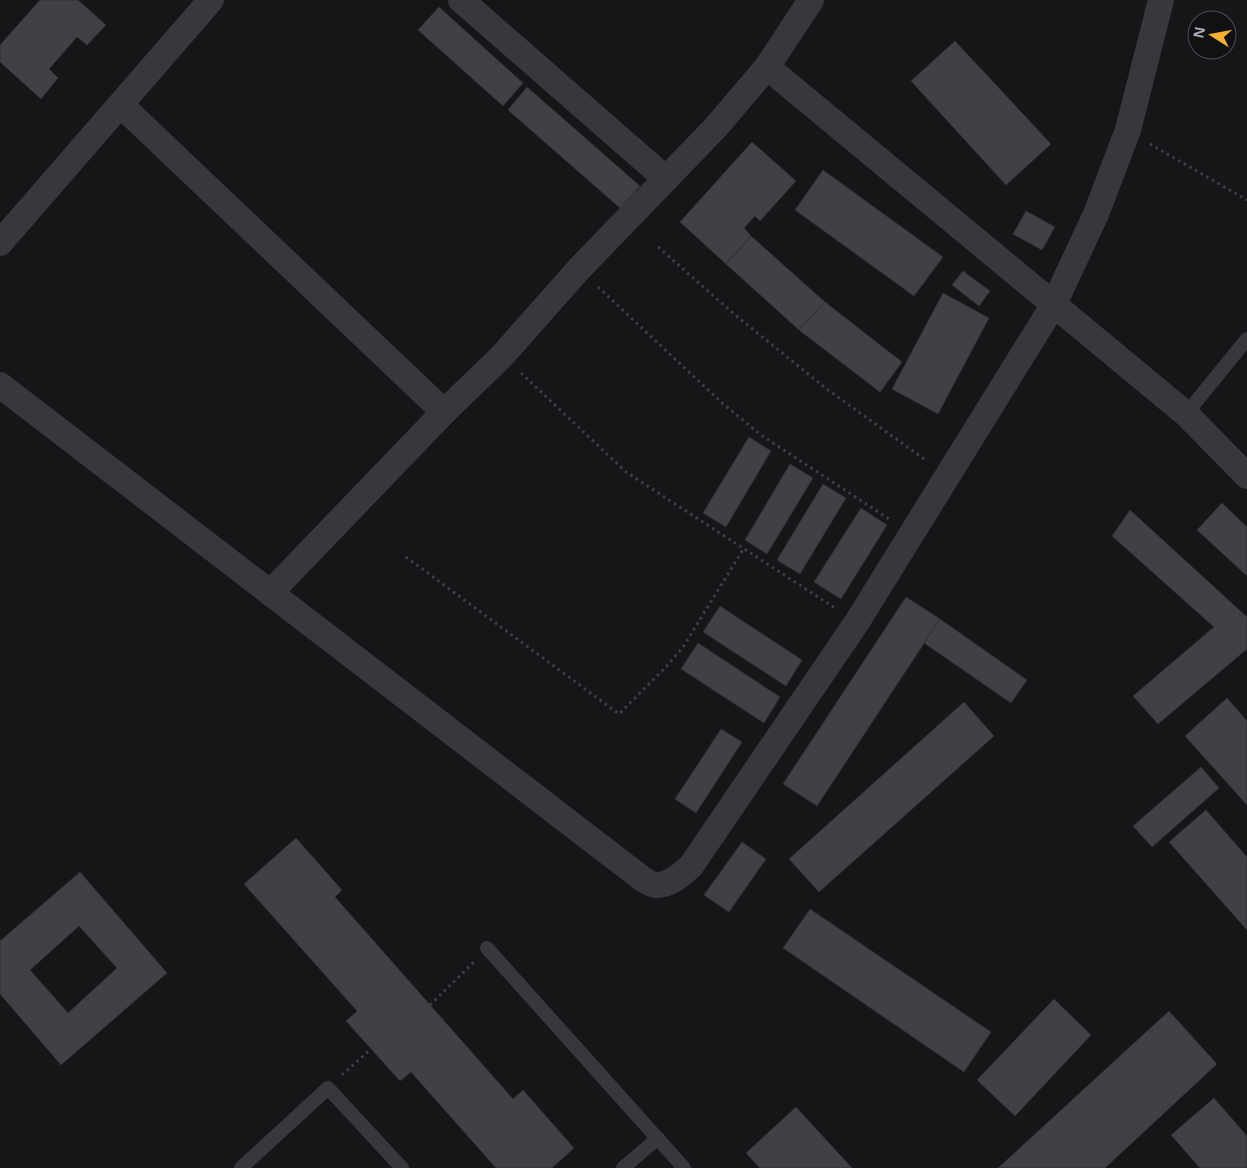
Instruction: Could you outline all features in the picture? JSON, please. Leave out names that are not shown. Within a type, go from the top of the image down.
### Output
[{"type":"street","points":[[0,243],[211,0]]},
{"type":"street","points":[[461,0],[666,179]]},
{"type":"street","points":[[270,592],[444,412],[502,356],[579,269],[716,127],[766,67],[811,0]]},
{"type":"street","points":[[0,385],[632,871],[653,885],[666,884],[679,877],[691,866],[857,622],[1054,304],[1096,214],[1128,130],[1161,0]]},
{"type":"street","points":[[766,67],[1186,414],[1247,476]]},
{"type":"street","points":[[120,105],[444,412]]},
{"type":"lane","points":[[1186,414],[1247,339]]},
{"type":"lane","points":[[487,948],[684,1168]]},
{"type":"lane","points":[[241,1168],[328,1088],[402,1168]]},
{"type":"lane","points":[[623,1168],[658,1138]]},
{"type":"path","points":[[1128,130],[1247,200]]},
{"type":"path","points":[[658,247],[734,314],[828,390],[948,475]]},
{"type":"path","points":[[579,269],[721,402],[761,435],[912,534]]},
{"type":"path","points":[[502,356],[626,472],[857,622]]},
{"type":"path","points":[[406,557],[619,714],[666,667],[683,647],[744,548]]},
{"type":"path","points":[[430,1005],[487,948]]},
{"type":"path","points":[[328,1088],[371,1049]]},
{"type":"building","points":[[40,0],[78,0],[106,25],[87,45],[77,37],[49,69],[58,78],[41,99],[0,62],[0,45]]},
{"type":"building","points":[[439,7],[523,83],[503,106],[418,30]]},
{"type":"building","points":[[955,41],[1051,144],[1006,185],[911,81]]},
{"type":"building","points":[[527,87],[640,186],[620,208],[508,110]]},
{"type":"building","points":[[752,142],[796,181],[760,221],[755,216],[744,228],[751,236],[726,264],[680,222]]},
{"type":"building","points":[[823,170],[943,257],[914,296],[795,210]]},
{"type":"building","points":[[1026,211],[1055,227],[1042,250],[1013,234]]},
{"type":"building","points":[[751,236],[825,302],[799,330],[726,264]]},
{"type":"building","points":[[963,271],[990,291],[979,306],[952,285]]},
{"type":"building","points":[[943,293],[989,318],[938,414],[892,389]]},
{"type":"building","points":[[825,302],[902,362],[880,392],[799,330]]},
{"type":"building","points":[[749,437],[771,451],[726,527],[703,513]]},
{"type":"building","points":[[790,464],[813,478],[767,554],[745,540]]},
{"type":"building","points":[[823,484],[846,498],[800,574],[777,560]]},
{"type":"building","points":[[1222,503],[1247,527],[1247,576],[1197,530]]},
{"type":"building","points":[[861,508],[887,525],[841,599],[814,582]]},
{"type":"building","points":[[1130,510],[1247,617],[1247,649],[1158,724],[1133,696],[1214,627],[1112,536]]},
{"type":"building","points":[[906,597],[940,619],[817,806],[783,784]]},
{"type":"building","points":[[720,606],[802,660],[786,686],[703,632]]},
{"type":"building","points":[[940,619],[1027,680],[1011,703],[924,643]]},
{"type":"building","points":[[698,643],[780,697],[764,723],[681,669]]},
{"type":"building","points":[[1227,698],[1247,721],[1247,805],[1185,736]]},
{"type":"building","points":[[964,702],[994,736],[819,892],[789,859]]},
{"type":"building","points":[[721,729],[742,742],[696,813],[675,799]]},
{"type":"building","points":[[1201,767],[1219,788],[1152,847],[1133,826]]},
{"type":"building","points":[[1206,810],[1247,857],[1247,930],[1169,842]]},
{"type":"building","points":[[296,838],[342,890],[335,897],[513,1099],[523,1090],[574,1148],[552,1168],[496,1168],[411,1072],[400,1081],[346,1021],[357,1011],[244,884]]},
{"type":"building","points":[[742,842],[766,859],[729,912],[704,895]]},
{"type":"building","points":[[80,872],[167,973],[61,1065],[0,994],[0,941]],"holes":[[[79,926],[117,968],[68,1013],[30,970]]]},
{"type":"building","points":[[810,909],[991,1032],[964,1072],[783,948]]},
{"type":"building","points":[[1054,999],[1091,1035],[1015,1116],[977,1080]]},
{"type":"building","points":[[1169,1011],[1217,1064],[1105,1168],[998,1168]]},
{"type":"building","points":[[1214,1098],[1247,1136],[1247,1168],[1200,1168],[1171,1135]]},
{"type":"building","points":[[796,1107],[852,1168],[760,1168],[746,1153]]}]
